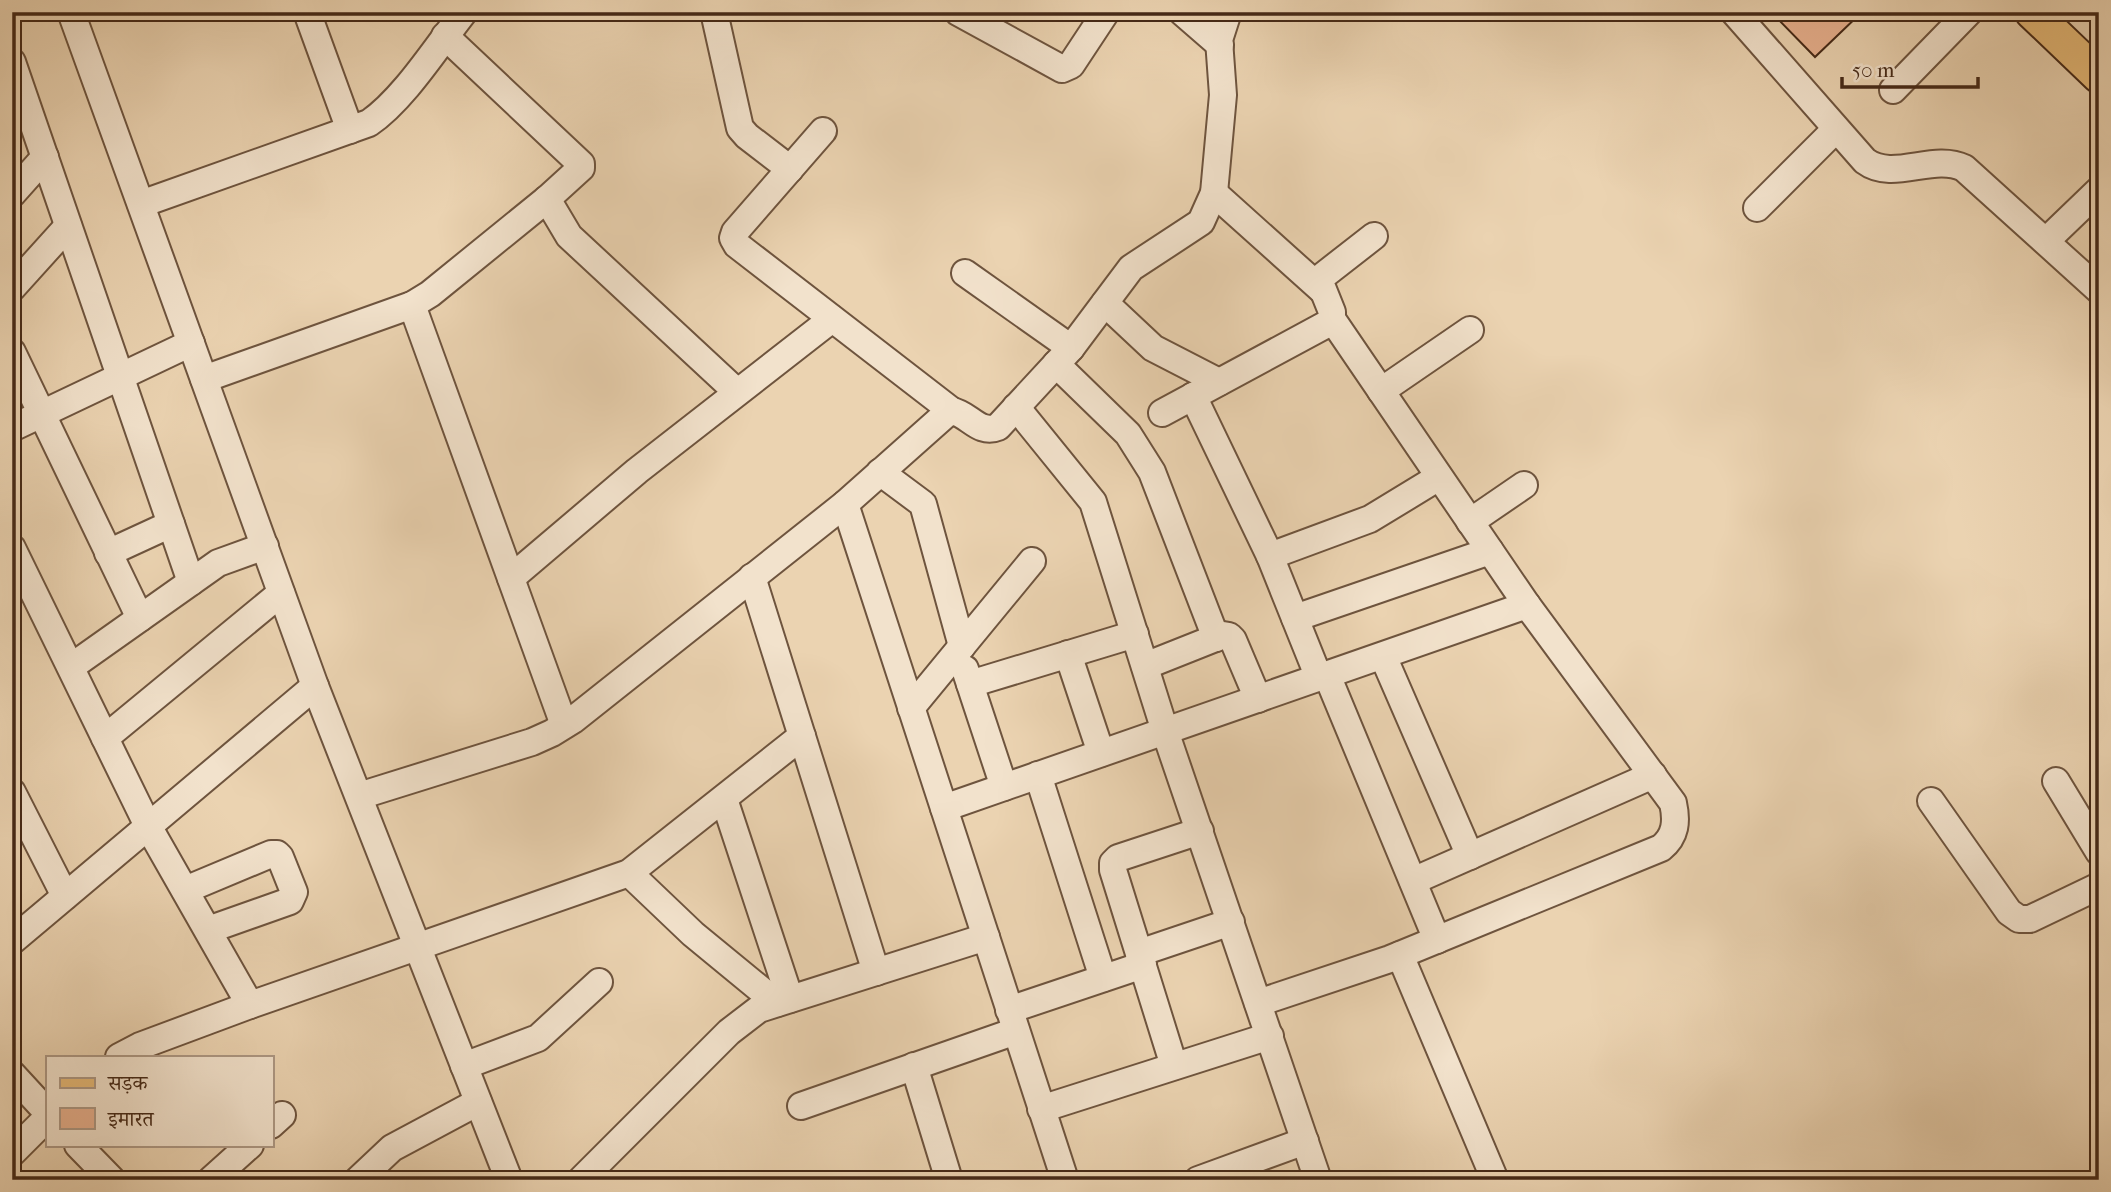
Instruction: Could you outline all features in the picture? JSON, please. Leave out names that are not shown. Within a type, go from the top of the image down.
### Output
[{"type":"main road","points":[[2032,12],[2093,60]]},
{"type":"street","points":[[71,12],[315,685],[509,1180]]},
{"type":"street","points":[[307,12],[350,130]]},
{"type":"street","points":[[141,204],[369,123],[383,114],[464,12]]},
{"type":"street","points":[[714,12],[740,128],[790,169]]},
{"type":"street","points":[[958,12],[1062,69],[1071,65],[1106,12]]},
{"type":"street","points":[[1182,12],[1220,46]]},
{"type":"street","points":[[823,131],[735,232],[733,238],[737,245],[952,411],[959,412],[982,428],[990,430],[998,427],[1063,356],[1131,268],[1201,222],[1214,193],[1223,95],[1220,46],[1228,12]]},
{"type":"street","points":[[1734,12],[1865,161],[1878,168],[1950,163],[1964,168],[2099,290]]},
{"type":"street","points":[[1893,90],[1969,12]]},
{"type":"street","points":[[204,379],[412,305],[430,294],[548,200],[581,169],[581,164],[445,36]]},
{"type":"street","points":[[12,62],[17,93],[45,157],[191,582]]},
{"type":"street","points":[[1757,208],[1836,129]]},
{"type":"street","points":[[12,194],[45,157]]},
{"type":"street","points":[[2046,241],[2099,190]]},
{"type":"street","points":[[1214,193],[1321,289]]},
{"type":"street","points":[[548,200],[569,236],[737,392]]},
{"type":"street","points":[[12,288],[68,226]]},
{"type":"street","points":[[1258,1003],[1399,956],[1661,848],[1670,841],[1674,832],[1673,803],[1527,605],[1332,319],[1332,312],[1320,282],[1324,275],[1374,236]]},
{"type":"street","points":[[965,273],[1063,356],[1128,434],[1152,472],[1216,638]]},
{"type":"street","points":[[1105,303],[1153,348],[1219,382]]},
{"type":"street","points":[[412,305],[564,725]]},
{"type":"street","points":[[511,578],[637,471],[832,319]]},
{"type":"street","points":[[1162,413],[1332,319]]},
{"type":"street","points":[[1381,391],[1470,330]]},
{"type":"street","points":[[12,428],[191,343]]},
{"type":"street","points":[[12,352],[140,618]]},
{"type":"street","points":[[1193,396],[1270,556],[1437,940]]},
{"type":"street","points":[[1016,407],[1093,502],[1166,731],[1318,1180]]},
{"type":"street","points":[[359,796],[532,742],[564,725],[845,504],[952,411]]},
{"type":"street","points":[[880,472],[923,504],[970,684],[1004,787]]},
{"type":"street","points":[[1270,556],[1370,519],[1439,477]]},
{"type":"street","points":[[1470,522],[1524,485]]},
{"type":"street","points":[[845,504],[1065,1180]]},
{"type":"street","points":[[108,552],[171,524]]},
{"type":"street","points":[[71,667],[218,563],[265,546]]},
{"type":"street","points":[[12,548],[148,826],[250,1005]]},
{"type":"street","points":[[1295,618],[1490,551]]},
{"type":"street","points":[[911,708],[1032,561]]},
{"type":"street","points":[[752,577],[876,972]]},
{"type":"street","points":[[105,738],[282,593]]},
{"type":"street","points":[[944,808],[1527,605]]},
{"type":"street","points":[[970,684],[1135,634]]},
{"type":"street","points":[[1145,666],[1216,638],[1229,636],[1258,699]]},
{"type":"street","points":[[1068,654],[1101,753]]},
{"type":"street","points":[[1383,656],[1470,856]]},
{"type":"street","points":[[12,941],[315,685]]},
{"type":"street","points":[[130,1055],[250,1005],[629,873],[802,736]]},
{"type":"street","points":[[1038,775],[1104,978]]},
{"type":"street","points":[[1413,881],[1653,775]]},
{"type":"street","points":[[2056,781],[2099,852]]},
{"type":"street","points":[[12,792],[65,896]]},
{"type":"street","points":[[724,799],[783,1001]]},
{"type":"street","points":[[1931,801],[2009,912],[2018,919],[2030,919],[2099,886]]},
{"type":"street","points":[[1174,1066],[1113,863],[1118,858],[1200,831]]},
{"type":"street","points":[[185,890],[271,854],[280,857],[294,892],[290,901],[208,930]]},
{"type":"street","points":[[629,873],[693,934],[783,1001]]},
{"type":"street","points":[[801,1106],[914,1066],[1141,959],[1231,922]]},
{"type":"street","points":[[581,1180],[736,1026],[759,1009],[986,937]]},
{"type":"street","points":[[1399,956],[1495,1180]]},
{"type":"street","points":[[464,1066],[538,1038],[599,982]]},
{"type":"street","points":[[1041,1109],[1269,1036]]},
{"type":"street","points":[[914,1066],[949,1180]]},
{"type":"street","points":[[12,1074],[46,1111]]},
{"type":"street","points":[[358,1180],[392,1149],[478,1102]]},
{"type":"street","points":[[12,1153],[46,1119]]},
{"type":"street","points":[[1198,1180],[1305,1141]]},
{"type":"street","points":[[79,1146],[112,1180]]},
{"type":"street","points":[[211,1180],[233,1150]]},
{"type":"building","points":[[1771,12],[1862,12],[1815,57]]}]
